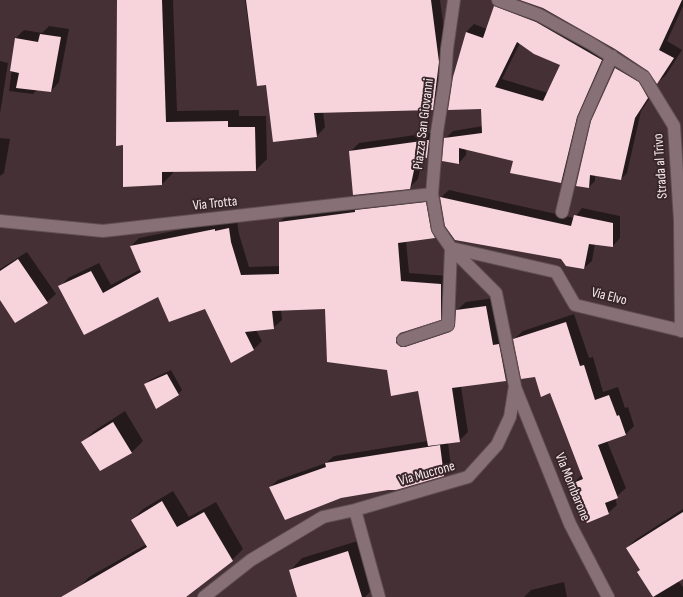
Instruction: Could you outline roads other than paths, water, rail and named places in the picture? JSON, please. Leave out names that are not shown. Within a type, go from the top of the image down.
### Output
[{"type":"street","name":"Piazza San Giovanni","points":[[451,248],[438,229],[432,194],[437,132],[445,80],[447,49],[454,0]]},
{"type":"street","name":"Strada al Trivo","points":[[498,0],[539,14],[612,56],[644,77],[674,126],[680,220],[682,331]]},
{"type":"street","points":[[562,212],[584,119],[612,56]]},
{"type":"street","name":"Via Trotta","points":[[0,221],[103,231],[432,194]]},
{"type":"street","points":[[403,340],[448,325],[451,248]]},
{"type":"street","name":"Via Elvo","points":[[451,248],[556,272],[576,305],[682,331]]},
{"type":"street","name":"Via Mucrone","points":[[204,597],[250,560],[323,517],[356,510],[468,477],[497,445],[510,417],[515,386],[496,293],[451,248]]},
{"type":"street","name":"Via Mombarone","points":[[515,386],[570,524],[608,597]]},
{"type":"street","points":[[356,510],[379,597]]}]
